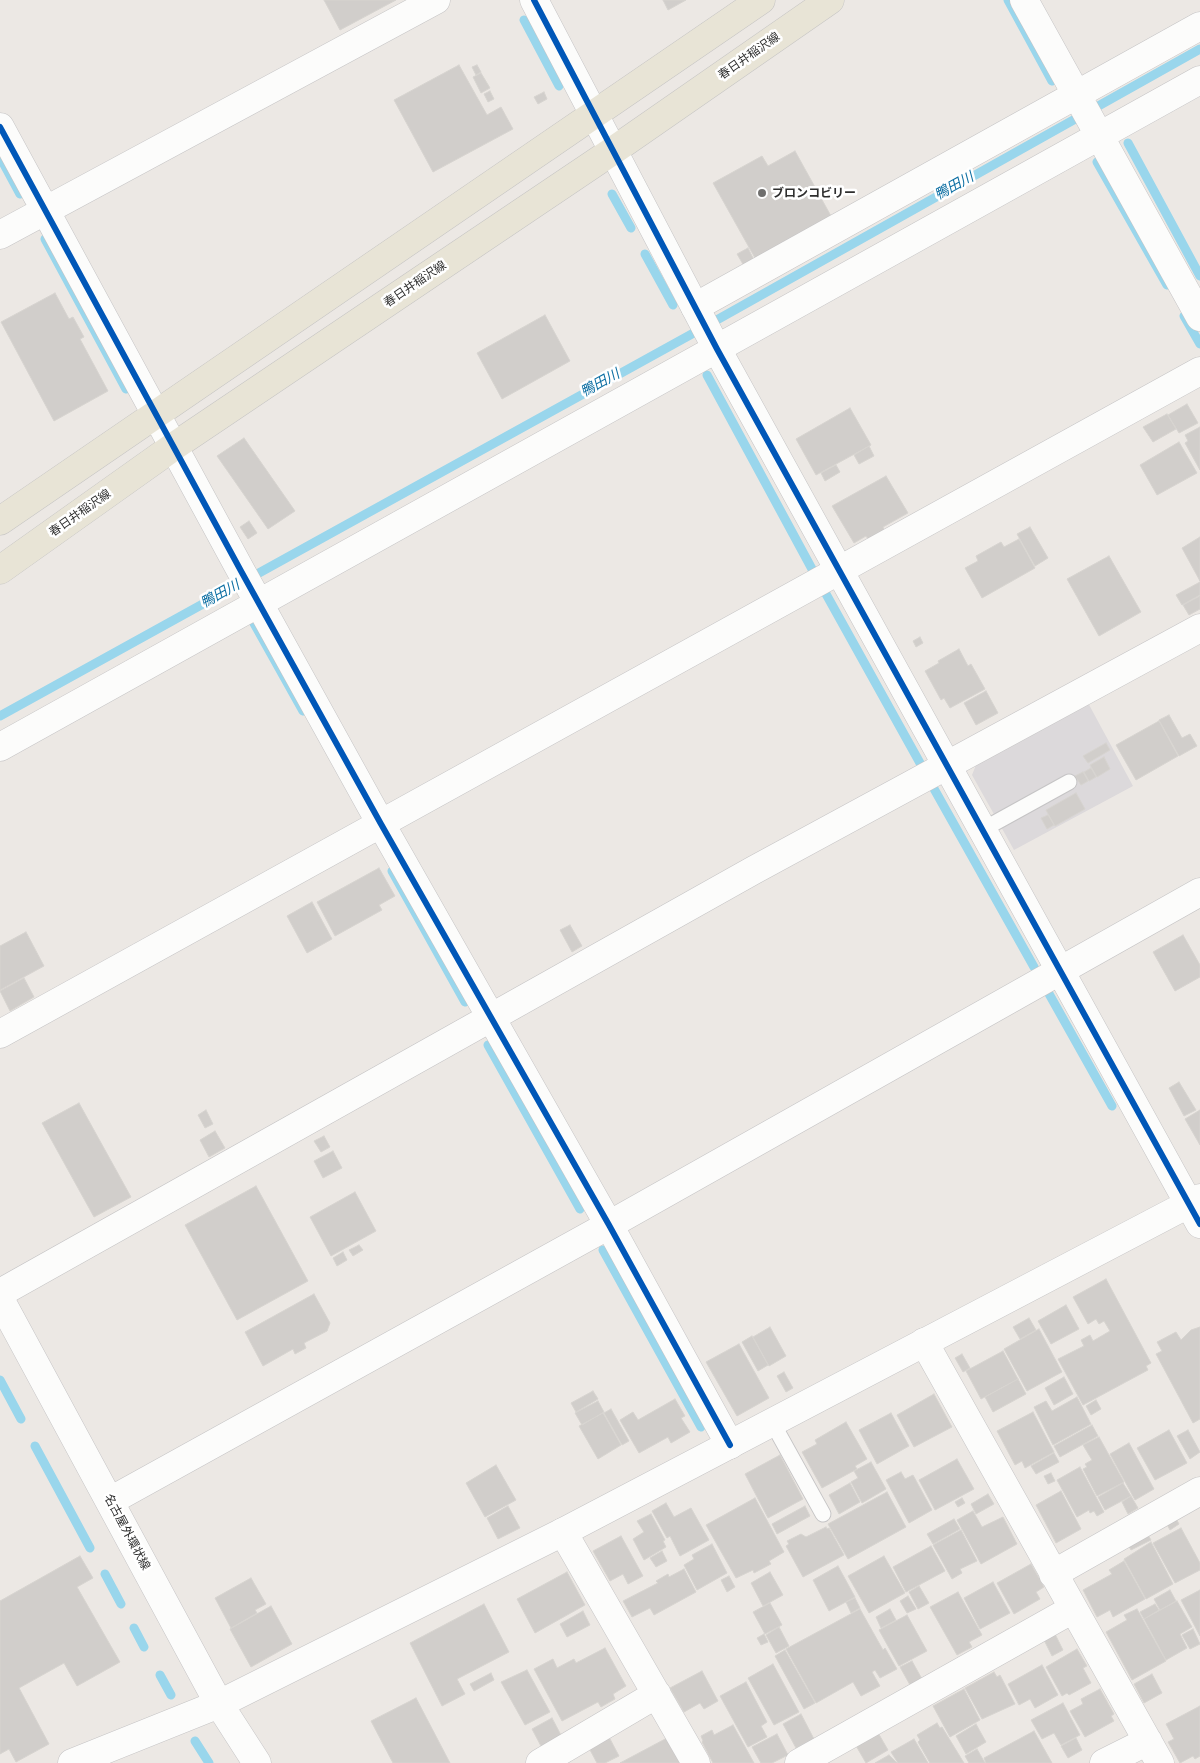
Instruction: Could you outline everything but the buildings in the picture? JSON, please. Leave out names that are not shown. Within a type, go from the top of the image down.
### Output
[{"type":"main road","points":[[0,521],[761,0]]},
{"type":"main road","name":"春日井稲沢線","points":[[0,570],[173,447],[614,150],[830,0]]},
{"type":"street","points":[[0,235],[436,0]]},
{"type":"street","points":[[72,1763],[220,1704],[563,1532],[924,1342],[1196,1209],[1059,970],[839,571],[705,326],[534,0]]},
{"type":"street","points":[[1024,0],[1200,317]]},
{"type":"street","points":[[0,747],[251,588],[705,326],[1087,114],[1200,26]]},
{"type":"street","points":[[705,326],[1087,114],[1200,80]]},
{"type":"street","points":[[0,128],[381,824],[493,1016],[730,1445]]},
{"type":"street","points":[[0,1034],[1200,371]]},
{"type":"street","points":[[0,1294],[754,870],[1200,628]]},
{"type":"street","points":[[110,1501],[609,1225],[1200,892]]},
{"type":"street","name":"名古屋外環状線","points":[[0,1299],[220,1704],[257,1763]]},
{"type":"street","points":[[924,1342],[1154,1752],[1104,1763]]},
{"type":"street","points":[[1053,1574],[1200,1491]]},
{"type":"street","points":[[563,1532],[696,1763]]},
{"type":"street","points":[[799,1763],[1073,1609]]},
{"type":"street","points":[[540,1763],[657,1694]]},
{"type":"lane","points":[[982,830],[1068,782]]},
{"type":"lane","points":[[772,1422],[823,1514]]},
{"type":"shaded area","points":[[1087,701],[1133,786],[1014,850],[972,775],[978,760]]},
{"type":"waterway","points":[[1008,0],[1052,81]]},
{"type":"waterway","points":[[524,20],[559,86]]},
{"type":"waterway","name":"鴨田川","points":[[0,716],[690,335],[1200,49]]},
{"type":"waterway","points":[[1128,143],[1200,276]]},
{"type":"waterway","points":[[0,157],[20,194]]},
{"type":"waterway","points":[[1097,162],[1167,285]]},
{"type":"waterway","points":[[612,194],[631,228]]},
{"type":"waterway","points":[[45,239],[126,389]]},
{"type":"waterway","points":[[645,254],[673,305]]},
{"type":"waterway","points":[[1184,316],[1200,344]]},
{"type":"waterway","points":[[707,375],[812,569]]},
{"type":"waterway","points":[[826,594],[920,763]]},
{"type":"waterway","points":[[251,618],[303,711]]},
{"type":"waterway","points":[[933,787],[1034,967]]},
{"type":"waterway","points":[[392,871],[465,1002]]},
{"type":"waterway","points":[[1048,992],[1112,1106]]},
{"type":"waterway","points":[[488,1045],[580,1209]]},
{"type":"waterway","points":[[603,1250],[701,1427]]},
{"type":"waterway","points":[[0,1380],[21,1419]]},
{"type":"waterway","points":[[35,1446],[90,1548]]},
{"type":"waterway","points":[[105,1574],[121,1604]]},
{"type":"waterway","points":[[134,1628],[144,1647]]},
{"type":"waterway","points":[[160,1675],[171,1695]]},
{"type":"waterway","points":[[195,1741],[209,1763]]},
{"type":"cycle path","points":[[534,0],[717,349],[1200,1224]]},
{"type":"cycle path","points":[[0,127],[381,824],[609,1225],[730,1445]]},
{"type":"place","name":"ブロンコビリー","points":[[762,193]]}]
